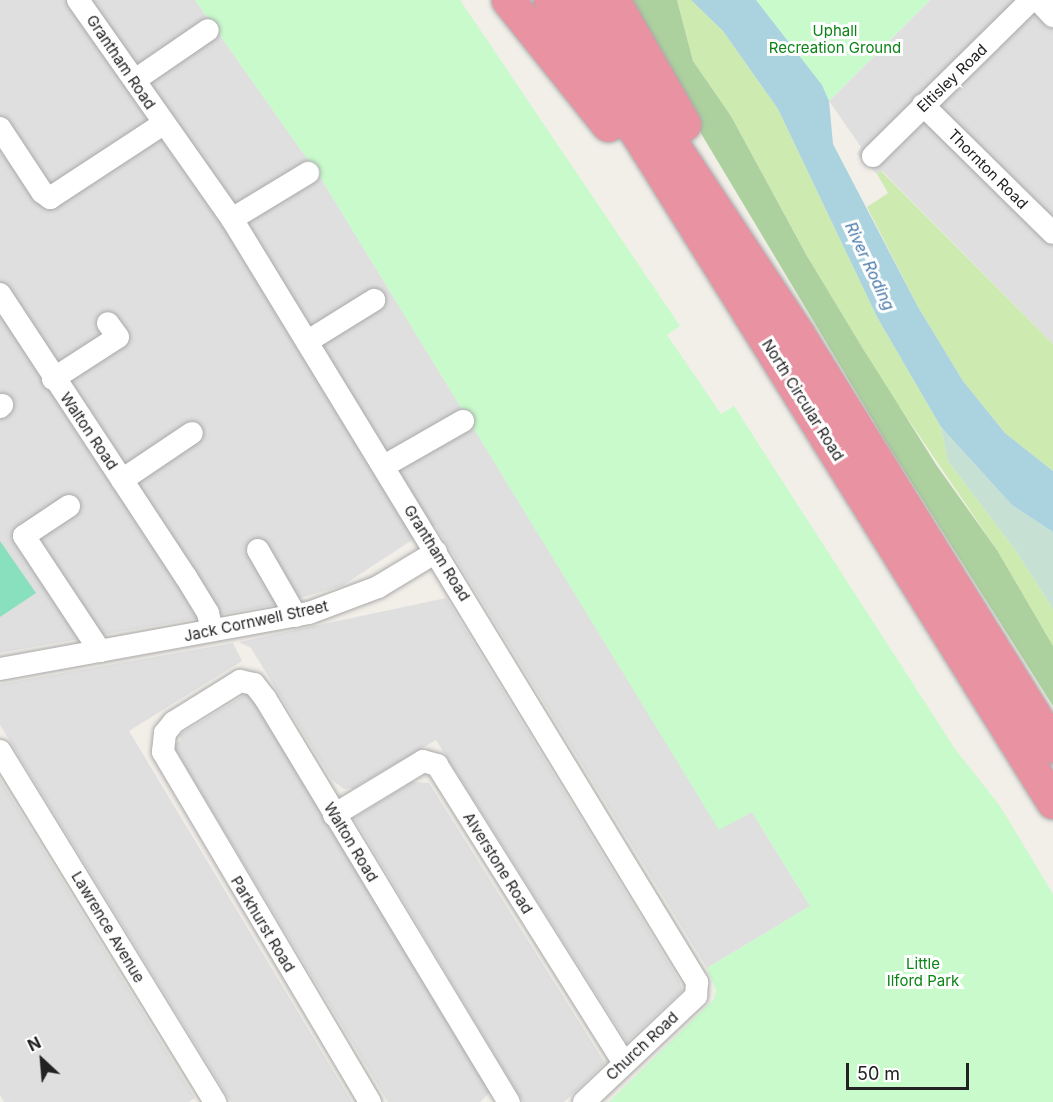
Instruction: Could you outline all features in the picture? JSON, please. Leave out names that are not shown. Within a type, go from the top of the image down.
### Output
[{"type":"highway","points":[[508,0],[722,274]]},
{"type":"highway","name":"North Circular Road","points":[[550,0],[640,138],[722,274],[1053,802]]},
{"type":"highway","name":"North Circular Road","points":[[577,0],[798,334],[1053,746]]},
{"type":"highway","points":[[613,0],[747,231],[798,334]]},
{"type":"street","name":"Grantham Road","points":[[78,0],[232,219],[384,466],[699,989]]},
{"type":"street","name":"Eltisley Road","points":[[873,156],[1031,0]]},
{"type":"street","points":[[1038,0],[1053,16]]},
{"type":"street","points":[[135,80],[208,30]]},
{"type":"street","name":"Thornton Road","points":[[923,105],[1053,233]]},
{"type":"street","name":"Grantham Road","points":[[0,128],[42,192],[50,198],[163,124]]},
{"type":"street","points":[[232,219],[308,172]]},
{"type":"street","name":"Walton Road","points":[[0,294],[53,379],[208,613],[212,630]]},
{"type":"street","points":[[308,341],[374,300]]},
{"type":"street","points":[[53,379],[118,336],[108,323]]},
{"type":"street","points":[[384,466],[463,421]]},
{"type":"street","points":[[122,480],[192,432]]},
{"type":"street","points":[[69,506],[24,536],[100,651]]},
{"type":"street","points":[[258,550],[296,616]]},
{"type":"street","name":"Jack Cornwell Street","points":[[0,669],[296,616],[370,590],[436,552]]},
{"type":"street","name":"Walton Road","points":[[162,744],[174,722],[232,684],[247,681],[265,698],[509,1102]]},
{"type":"street","name":"Parkhurst Road","points":[[162,744],[166,762],[370,1102]]},
{"type":"street","name":"Lawrence Avenue","points":[[0,751],[215,1102]]},
{"type":"street","name":"Alverstone Road","points":[[334,815],[423,761],[437,765],[624,1063]]},
{"type":"street","name":"Church Road","points":[[584,1102],[696,996],[699,989]]},
{"type":"shaded area","points":[[0,0],[195,0],[320,177],[719,829],[752,812],[810,906],[707,968],[435,525],[342,586],[279,604],[0,653]]},
{"type":"shaded area","points":[[930,0],[1053,0],[1053,344],[882,171],[877,174],[857,154],[861,147],[829,101]]},
{"type":"shaded area","points":[[446,598],[680,982],[682,991],[627,1042],[436,740],[354,788],[344,789],[332,780],[251,648],[239,642]]},
{"type":"shaded area","points":[[233,643],[242,661],[129,731],[352,1102],[231,1102],[0,725],[0,684]]},
{"type":"shaded area","points":[[251,691],[491,1091],[480,1102],[388,1102],[173,746],[181,740],[179,735]]},
{"type":"shaded area","points":[[0,779],[195,1098],[189,1102],[4,1102],[0,1095]]},
{"type":"shaded area","points":[[412,782],[429,783],[605,1063],[564,1102],[523,1102],[354,818]]},
{"type":"green space","name":"Little Ilford Park","points":[[195,0],[460,0],[680,326],[667,335],[721,414],[734,406],[955,749],[1000,806],[1053,894],[1053,1102],[609,1102],[714,999],[716,990],[707,968],[810,906],[752,812],[719,830],[320,177]]},
{"type":"green space","points":[[621,0],[677,0],[693,61],[731,116],[807,256],[865,352],[937,466],[997,550],[1053,646],[1053,706],[889,447]]},
{"type":"green space","points":[[677,0],[691,0],[723,31],[778,109],[877,317],[941,427],[948,461],[1016,551],[1053,609],[1053,646],[997,550],[886,387],[810,261],[731,116],[693,61]]},
{"type":"green space","name":"Uphall Recreation Ground","points":[[756,0],[930,0],[829,101],[822,85]]},
{"type":"green space","points":[[881,171],[1053,344],[1053,471],[1005,433],[963,381],[918,307],[867,207],[888,193],[877,174]]},
{"type":"green space","points":[[941,427],[1012,505],[1053,532],[1053,609],[1016,551],[948,461]]},
{"type":"green space","points":[[0,541],[36,593],[0,617]]},
{"type":"water","name":"River Roding","points":[[691,0],[756,0],[822,85],[829,101],[833,144],[918,307],[963,381],[1005,433],[1053,471],[1053,532],[1012,505],[941,427],[877,317],[778,109],[723,31]]}]
